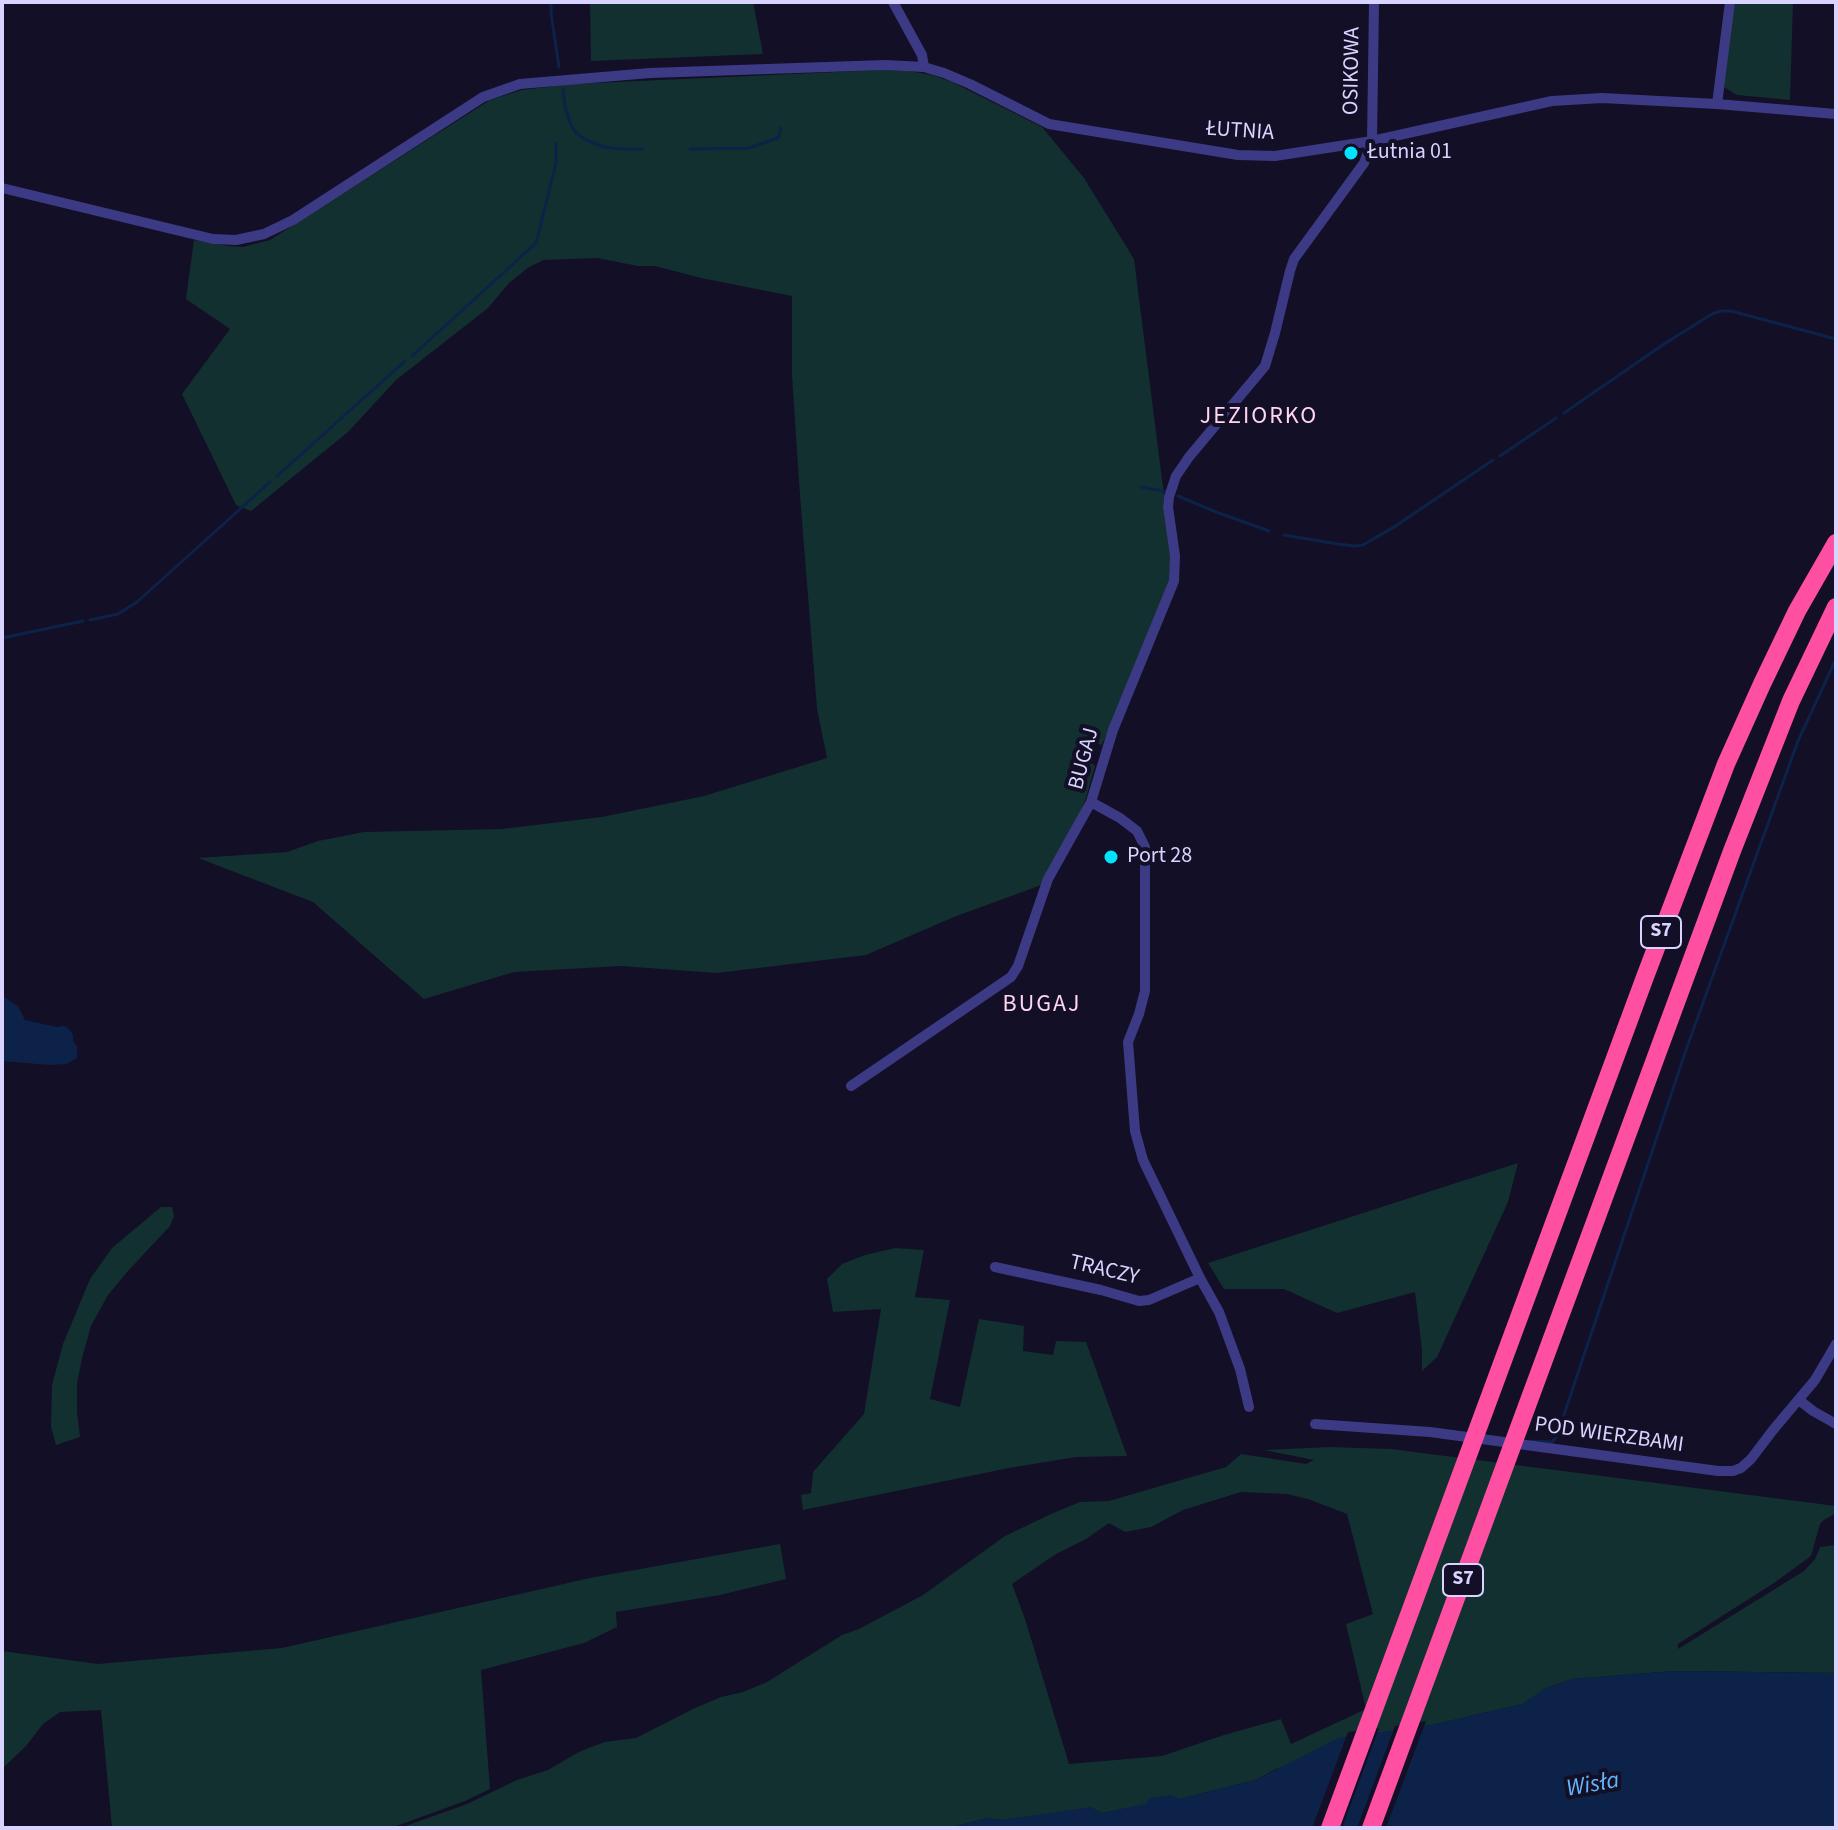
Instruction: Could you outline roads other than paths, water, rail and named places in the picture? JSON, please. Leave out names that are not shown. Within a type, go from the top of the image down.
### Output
[{"type":"highway","name":"S7","points":[[1330,1828],[1726,764],[1791,623],[1836,543]]},
{"type":"highway","name":"S7","points":[[1371,1828],[1732,851],[1791,701],[1836,607]]},
{"type":"street","points":[[893,2],[922,55],[924,67]]},
{"type":"street","name":"OSIKOWA","points":[[1372,141],[1374,2]]},
{"type":"street","points":[[1717,104],[1730,2]]},
{"type":"street","name":"ŁUTNIA","points":[[2,188],[213,239],[236,240],[264,234],[293,220],[483,97],[520,84],[650,73],[885,65],[924,67],[957,78],[1049,124],[1238,155],[1275,156],[1372,141],[1552,101],[1602,98],[1836,114]]},
{"type":"street","name":"BUGAJ","points":[[1249,1407],[1219,1312],[1143,1160],[1135,1131],[1128,1042],[1145,991],[1145,847],[1137,831],[1091,802],[1113,730],[1174,581],[1175,556],[1168,507],[1176,476],[1265,366],[1294,259],[1364,163],[1372,141]]},
{"type":"street","points":[[851,1086],[1011,977],[1020,960],[1048,879],[1091,802]]},
{"type":"street","name":"TRACZY","points":[[995,1267],[1139,1301],[1149,1300],[1200,1278]]},
{"type":"street","name":"POD WIERZBAMI","points":[[1315,1424],[1430,1432],[1727,1472],[1741,1468],[1751,1459],[1815,1380],[1836,1344]]},
{"type":"street","points":[[1799,1400],[1836,1424]]},
{"type":"water","points":[[2,992],[4,997],[18,1006],[25,1020],[69,1029],[77,1046],[77,1058],[67,1064],[49,1065],[2,1061]]},
{"type":"water","name":"Wisła","points":[[1676,1671],[1836,1673],[1836,1828],[949,1828],[988,1818],[1001,1820],[1091,1807],[1102,1813],[1145,1804],[1150,1798],[1172,1795],[1180,1799],[1256,1780],[1338,1738],[1436,1724],[1522,1704],[1546,1688],[1572,1679]]},
{"type":"waterway","points":[[551,2],[559,67]]},
{"type":"waterway","points":[[563,89],[565,107],[576,133],[604,147],[643,149]]},
{"type":"waterway","points":[[690,149],[749,148],[778,138],[781,128]]},
{"type":"waterway","points":[[412,356],[536,243],[556,163],[556,143]]},
{"type":"waterway","points":[[1564,413],[1664,344],[1721,311],[1836,339]]},
{"type":"waterway","points":[[277,476],[405,361]]},
{"type":"waterway","points":[[1500,456],[1556,418]]},
{"type":"waterway","points":[[1284,535],[1363,545],[1493,460]]},
{"type":"waterway","points":[[90,620],[118,614],[137,602],[270,482]]},
{"type":"waterway","points":[[1141,487],[1164,491]]},
{"type":"waterway","points":[[1178,496],[1269,531]]},
{"type":"waterway","points":[[2,638],[83,621]]},
{"type":"waterway","points":[[1532,1441],[1552,1442],[1557,1436],[1687,1047],[1798,741],[1836,659]]},
{"type":"place","name":"Łutnia 01","points":[[1351,153]]},
{"type":"place","name":"Port 28","points":[[1111,857]]},
{"type":"district","name":"JEZIORKO","points":[[1259,418]]},
{"type":"district","name":"BUGAJ","points":[[1042,1006]]}]
